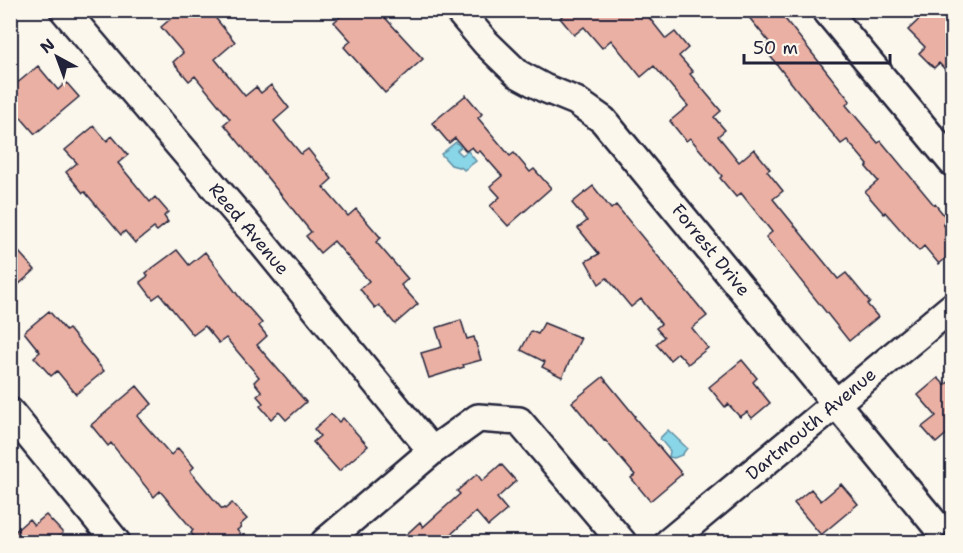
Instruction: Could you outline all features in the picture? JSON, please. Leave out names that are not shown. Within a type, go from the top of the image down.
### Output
[{"type":"street","name":"Reed Avenue","points":[[64,10],[259,239],[432,451]]},
{"type":"street","name":"Forrest Drive","points":[[458,10],[486,43],[518,74],[576,101],[603,120],[935,525]]},
{"type":"street","points":[[826,10],[952,162]]},
{"type":"street","name":"Dartmouth Avenue","points":[[669,543],[952,307]]},
{"type":"street","points":[[10,412],[116,543]]},
{"type":"street","points":[[325,543],[432,451],[478,418],[519,421],[622,543]]},
{"type":"water","points":[[456,142],[461,147],[457,150],[462,155],[468,151],[476,161],[464,170],[451,165],[441,154]]},
{"type":"water","points":[[668,430],[687,448],[682,455],[669,457],[670,451],[660,439]]},
{"type":"building","points":[[181,10],[209,10],[235,42],[215,59],[245,96],[256,87],[261,93],[271,85],[289,108],[274,121],[301,154],[308,149],[332,179],[323,187],[348,216],[356,209],[381,238],[376,242],[408,279],[401,285],[418,304],[395,324],[379,305],[375,308],[360,289],[369,281],[334,241],[320,253],[306,236],[311,232],[224,124],[230,119],[195,76],[189,81],[173,62],[183,53],[161,27]]},
{"type":"building","points":[[348,10],[378,10],[423,59],[385,93],[344,47],[351,41],[334,22]]},
{"type":"building","points":[[568,10],[643,10],[666,39],[675,32],[688,48],[679,56],[693,72],[690,74],[721,111],[714,117],[725,130],[718,136],[739,162],[754,149],[770,169],[767,171],[783,191],[773,199],[838,279],[846,273],[870,302],[867,304],[878,317],[849,341],[766,237],[772,232],[741,193],[736,197],[720,178],[722,176],[690,138],[686,141],[670,121],[688,106],[654,66],[641,77],[611,40],[602,48],[584,27],[574,35],[560,18]]},
{"type":"building","points":[[743,10],[778,10],[850,101],[846,105],[878,143],[881,141],[948,220],[943,224],[952,235],[952,253],[939,264],[924,246],[919,251],[865,192],[878,181],[866,167],[868,165],[847,140],[841,144],[801,95],[763,47],[769,42]]},
{"type":"building","points":[[929,10],[952,10],[952,77],[939,63],[934,68],[919,53],[925,47],[908,30]]},
{"type":"building","points":[[38,66],[58,90],[66,82],[79,97],[35,134],[10,105],[10,89]]},
{"type":"building","points":[[466,95],[482,114],[478,118],[510,156],[514,153],[530,172],[534,169],[551,188],[508,226],[490,206],[500,197],[490,186],[502,176],[480,151],[477,153],[472,147],[466,151],[455,138],[449,143],[432,123]]},
{"type":"building","points":[[94,126],[107,141],[112,136],[128,155],[118,163],[150,202],[155,197],[168,212],[164,216],[168,222],[157,231],[154,228],[135,243],[125,231],[121,235],[66,172],[77,163],[65,150]]},
{"type":"building","points":[[593,186],[611,209],[616,205],[707,316],[692,328],[708,348],[688,364],[678,353],[670,360],[656,344],[664,337],[656,328],[661,324],[641,299],[631,307],[607,278],[599,284],[586,261],[599,254],[578,228],[587,221],[572,203]]},
{"type":"building","points":[[10,242],[35,270],[10,292]]},
{"type":"building","points":[[177,250],[189,265],[205,252],[262,323],[259,326],[267,336],[257,345],[306,402],[286,420],[279,412],[271,419],[260,406],[263,403],[257,396],[262,392],[254,382],[259,377],[226,338],[219,343],[205,326],[193,335],[160,294],[153,299],[140,282],[148,276],[146,273]]},
{"type":"building","points":[[49,311],[66,331],[69,329],[104,371],[76,394],[57,371],[51,376],[34,357],[40,352],[24,332]]},
{"type":"building","points":[[461,320],[467,339],[474,337],[481,360],[429,378],[421,353],[442,347],[436,328]]},
{"type":"building","points":[[544,323],[581,338],[562,377],[542,367],[545,362],[521,350],[531,331],[538,334]]},
{"type":"building","points":[[742,360],[757,378],[753,382],[770,403],[752,418],[747,412],[740,417],[728,404],[725,407],[709,387]]},
{"type":"building","points":[[603,377],[682,474],[650,501],[631,478],[635,475],[572,402]]},
{"type":"building","points":[[938,378],[945,385],[952,379],[952,437],[949,432],[936,443],[922,427],[936,416],[918,395]]},
{"type":"building","points":[[137,386],[152,404],[137,416],[171,455],[178,448],[194,467],[190,471],[222,509],[232,503],[247,519],[237,530],[248,543],[199,543],[191,533],[193,530],[160,491],[154,497],[111,443],[108,446],[91,425]]},
{"type":"building","points":[[331,414],[339,422],[343,418],[368,446],[339,471],[313,442],[320,436],[314,429]]},
{"type":"building","points":[[501,464],[516,481],[497,498],[507,510],[488,526],[476,512],[441,543],[397,543],[420,522],[423,527],[460,494],[457,491],[477,474],[482,481]]},
{"type":"building","points":[[841,484],[858,504],[821,535],[794,503],[811,489],[821,501]]},
{"type":"building","points":[[46,515],[63,533],[52,543],[10,543],[10,536],[29,519],[34,525]]}]
